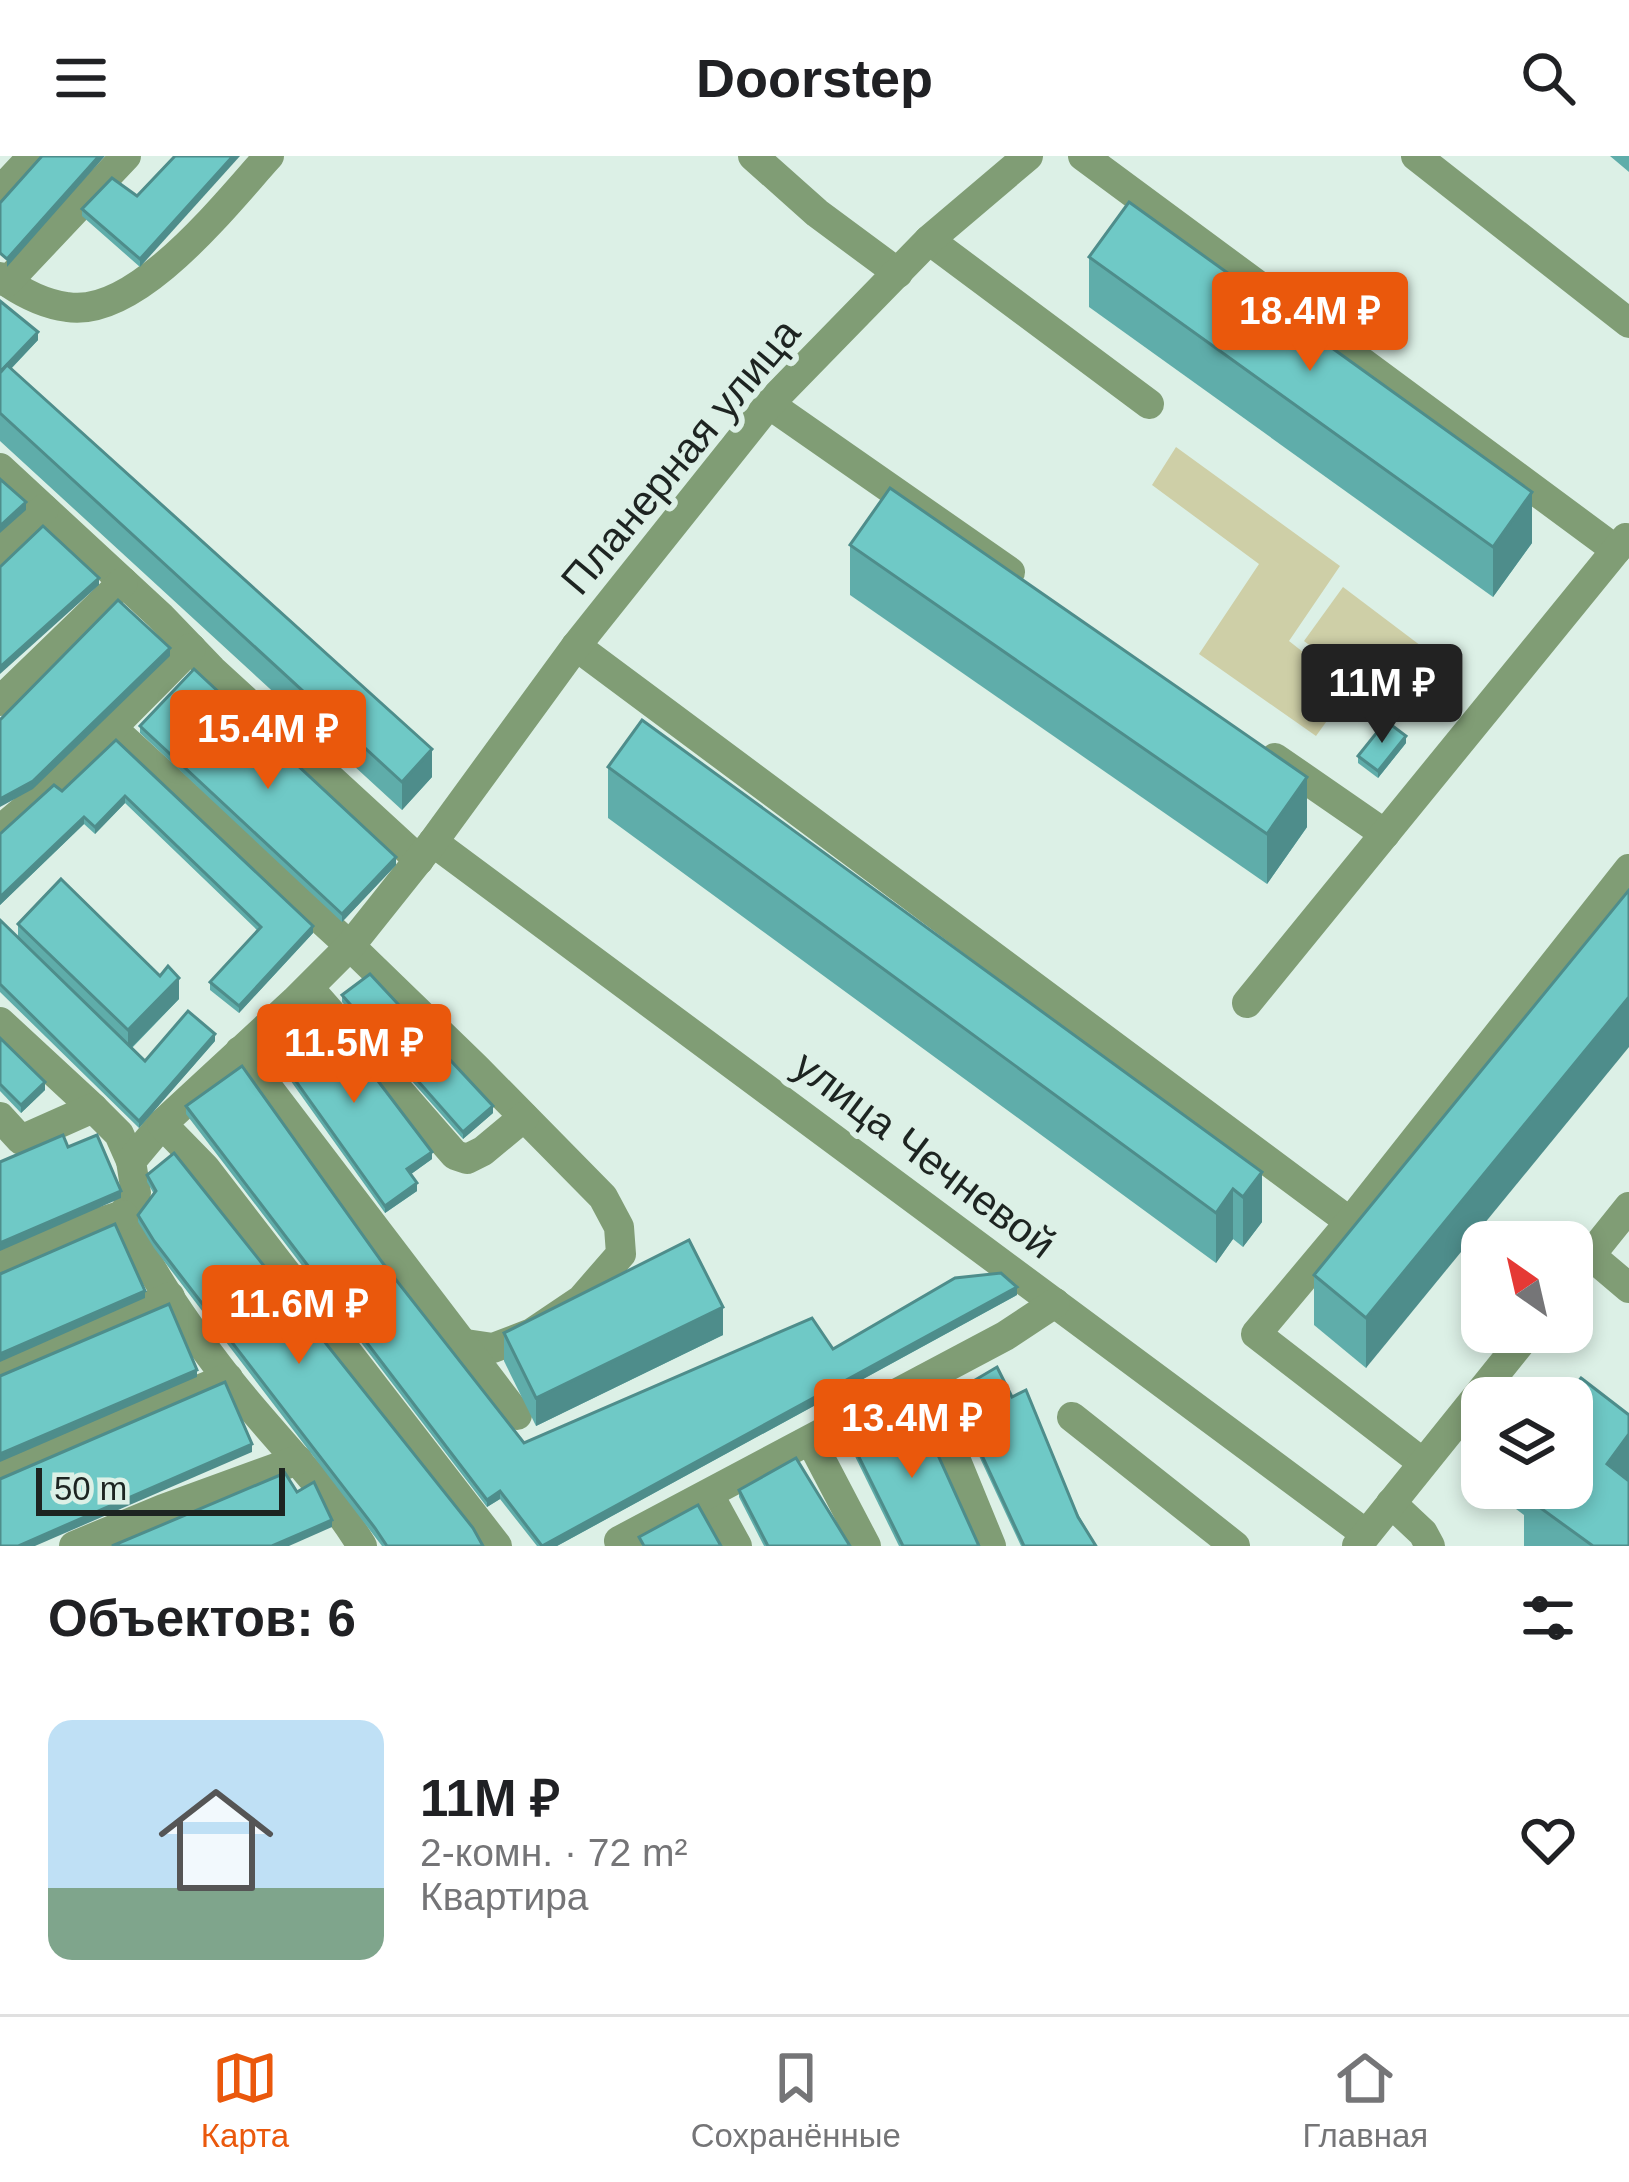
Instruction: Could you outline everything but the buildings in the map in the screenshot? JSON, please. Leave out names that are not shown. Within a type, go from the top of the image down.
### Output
[{"type":"street","points":[[0,190],[33,156]]},
{"type":"street","points":[[126,156],[3,280],[70,308],[100,305],[145,281],[178,255],[269,156]]},
{"type":"street","points":[[754,156],[818,213],[898,273]]},
{"type":"street","name":"Планерная улица","points":[[131,1161],[162,1124],[350,946],[576,646],[769,404],[929,240],[1028,156]]},
{"type":"street","points":[[1083,156],[1623,542],[1247,1003]]},
{"type":"street","points":[[1416,156],[1629,322]]},
{"type":"street","points":[[929,240],[1149,404]]},
{"type":"street","points":[[769,404],[1028,585]]},
{"type":"street","name":"улица Чечневой","points":[[0,468],[191,648],[426,851],[1055,1303],[1361,1540]]},
{"type":"street","points":[[0,551],[44,509]]},
{"type":"street","points":[[0,700],[123,582]]},
{"type":"street","points":[[576,646],[1350,1222]]},
{"type":"street","points":[[0,830],[60,780],[191,648]]},
{"type":"street","points":[[112,728],[350,946],[603,1197],[620,1227],[621,1254],[581,1300],[532,1333],[493,1348],[466,1344]]},
{"type":"street","points":[[1252,742],[1385,834]]},
{"type":"street","points":[[1423,1463],[1256,1334],[1629,868]]},
{"type":"street","points":[[309,988],[455,1155],[467,1159],[483,1151],[524,1117]]},
{"type":"street","points":[[0,1022],[119,1134],[131,1161],[136,1193],[123,1215],[0,1262]]},
{"type":"street","points":[[240,1051],[517,1415]]},
{"type":"street","points":[[7,1135],[93,1108]]},
{"type":"street","points":[[162,1124],[205,1168],[497,1546]]},
{"type":"street","points":[[1593,1252],[1629,1207]]},
{"type":"street","points":[[123,1215],[170,1297],[228,1378],[358,1540],[324,1546]]},
{"type":"street","points":[[1593,1272],[1629,1288]]},
{"type":"street","points":[[0,1372],[170,1297]]},
{"type":"street","points":[[617,1544],[1005,1336],[1055,1303]]},
{"type":"street","points":[[1361,1540],[1511,1353]]},
{"type":"street","points":[[0,1471],[228,1378]]},
{"type":"street","points":[[923,1380],[992,1546]]},
{"type":"street","points":[[1072,1417],[1235,1546]]},
{"type":"street","points":[[811,1441],[866,1546]]},
{"type":"street","points":[[74,1546],[298,1460]]},
{"type":"street","points":[[709,1495],[736,1546]]},
{"type":"street","points":[[1391,1503],[1430,1546]]},
{"type":"green space","points":[[1176,447],[1340,566],[1289,641],[1350,689],[1316,736],[1199,654],[1259,564],[1152,485]]},
{"type":"green space","points":[[1343,587],[1433,655],[1391,708],[1304,641]]}]
